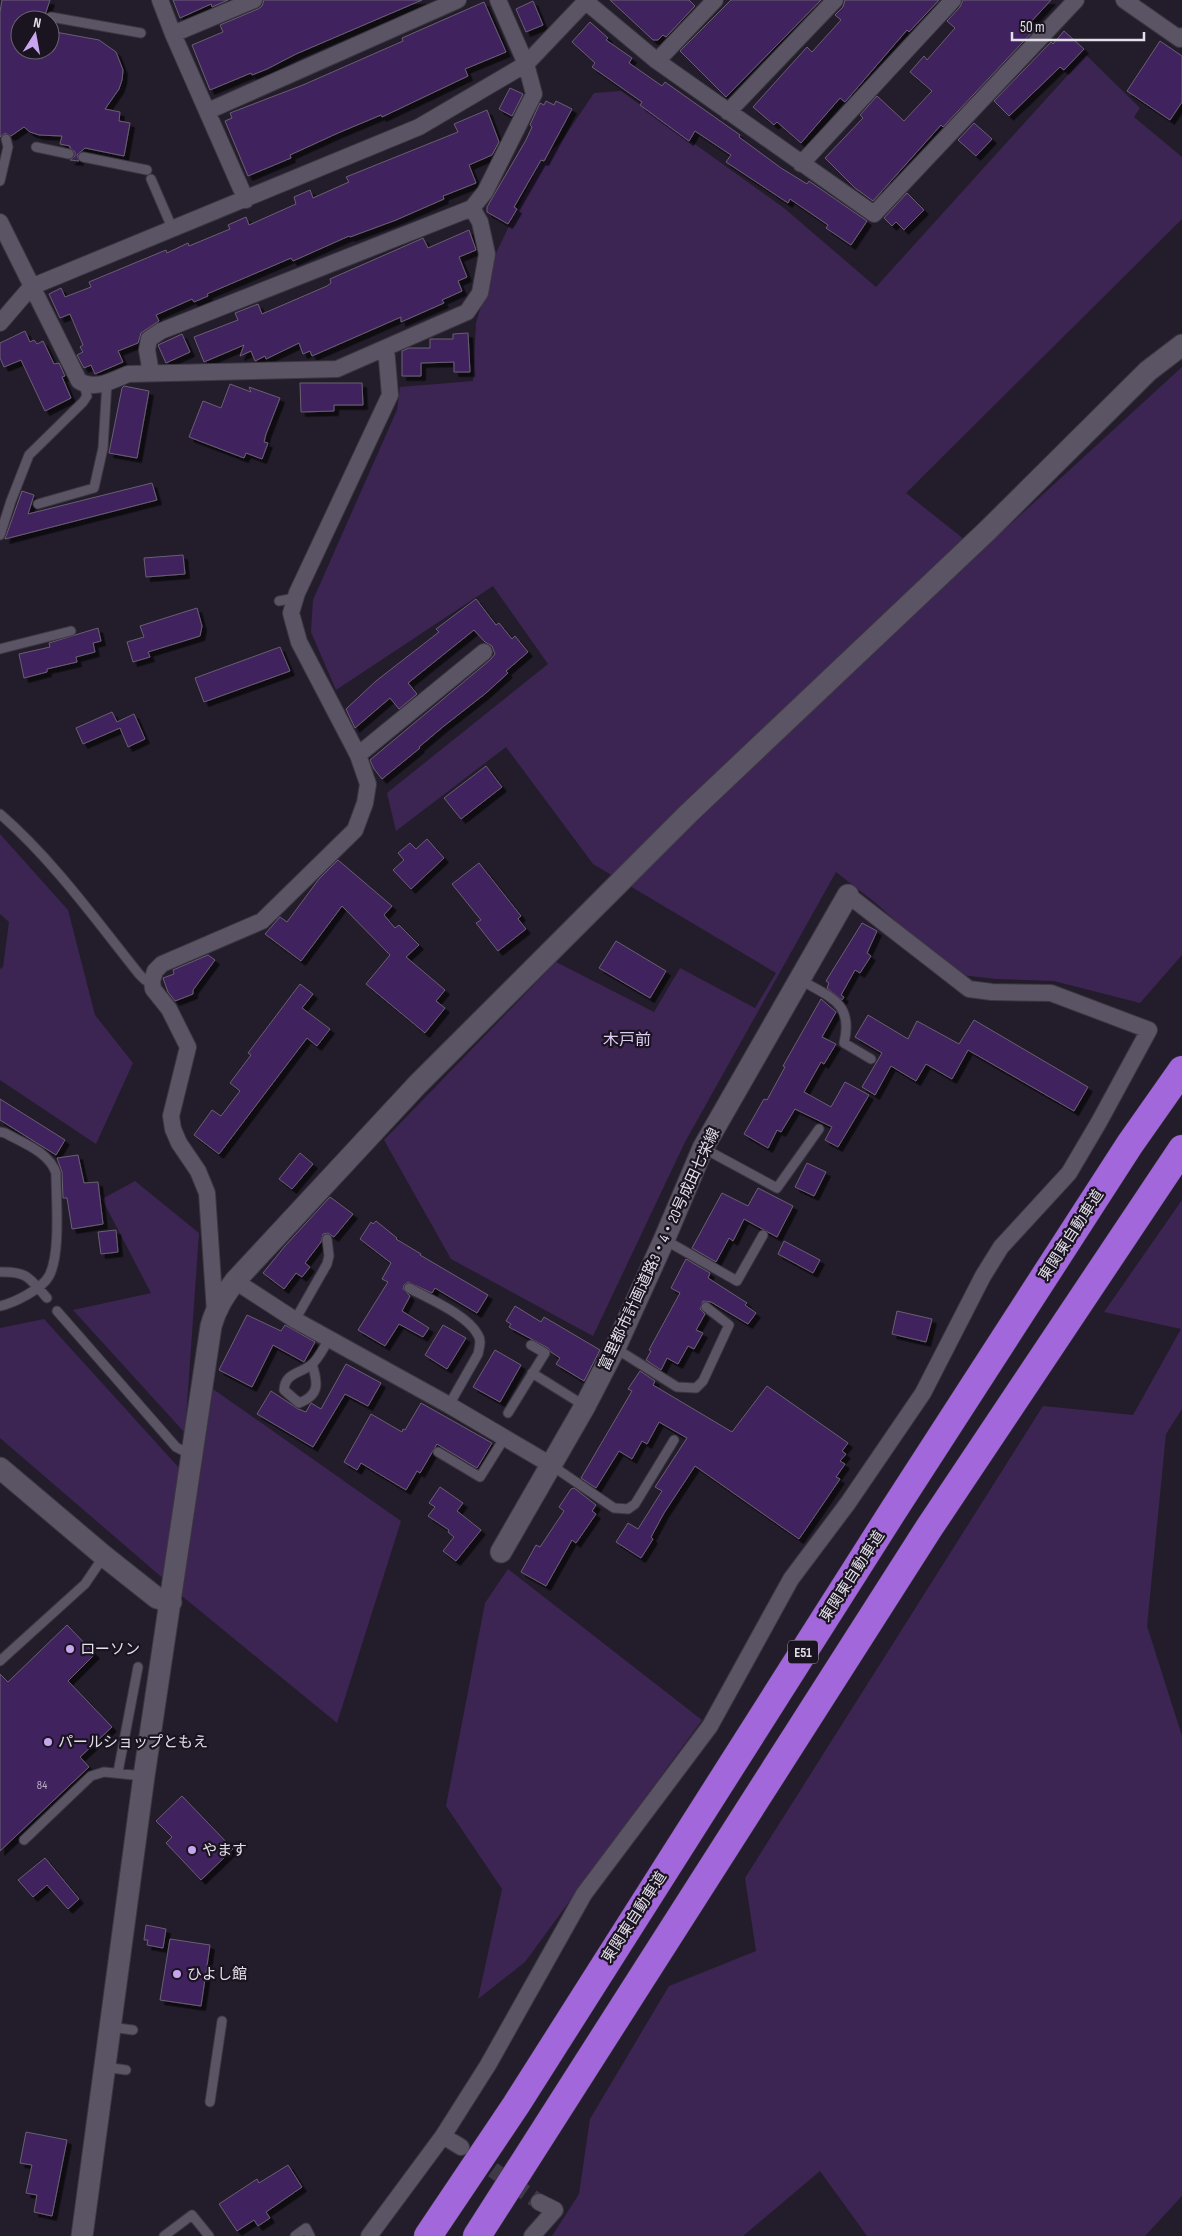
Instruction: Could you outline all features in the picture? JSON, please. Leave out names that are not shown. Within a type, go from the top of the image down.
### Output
[{"type":"highway","name":"東関東自動車道","points":[[428,2236],[516,2105],[803,1652],[1103,1185],[1182,1070]]},
{"type":"highway","name":"E51","points":[[477,2236],[929,1528],[1182,1149]]},
{"type":"street","points":[[160,0],[246,200]]},
{"type":"street","points":[[173,34],[254,0]]},
{"type":"street","points":[[208,111],[458,0]]},
{"type":"street","points":[[150,373],[149,339],[161,331],[472,208],[485,192],[534,94],[526,64],[498,0]]},
{"type":"street","points":[[657,61],[715,0]]},
{"type":"street","points":[[728,112],[835,0]]},
{"type":"street","points":[[801,164],[954,0]]},
{"type":"street","points":[[0,324],[31,287],[246,200],[419,127],[526,64],[586,1],[657,61],[874,214],[1076,0]]},
{"type":"street","points":[[1124,0],[1180,39],[1182,36]]},
{"type":"street","points":[[0,222],[79,381],[84,384],[98,386],[128,374],[337,369],[467,312],[480,293],[487,254],[480,222],[472,208]]},
{"type":"street","points":[[215,1312],[235,1281],[417,1085],[689,813],[981,536],[1148,371],[1182,345]]},
{"type":"street","points":[[82,2236],[144,1776],[206,1360],[215,1312],[206,1193],[198,1171],[179,1143],[173,1128],[172,1116],[188,1047],[169,1009],[153,988],[152,981],[155,971],[162,964],[262,921],[355,830],[365,803],[368,784],[358,755],[299,642],[287,599],[390,395],[386,348]]},
{"type":"street","points":[[358,755],[484,652]]},
{"type":"street","points":[[369,2236],[442,2136],[488,2065],[584,1894],[710,1726],[791,1579],[848,1503],[923,1393],[983,1276],[1001,1247],[1069,1173],[1149,1030],[1051,994],[992,992],[969,989],[848,895]]},
{"type":"street","name":"富里都市計画道路3・4・20号成田七栄線","points":[[501,1552],[586,1406],[615,1348],[703,1148],[848,895]]},
{"type":"street","points":[[235,1281],[295,1320],[449,1405],[551,1465]]},
{"type":"street","points":[[0,1468],[157,1598],[171,1602]]},
{"type":"street","points":[[442,2136],[461,2147]]},
{"type":"street","points":[[532,2236],[554,2210],[539,2202]]},
{"type":"lane","points":[[60,19],[141,33]]},
{"type":"lane","points":[[0,181],[8,147],[6,139]]},
{"type":"lane","points":[[36,147],[69,154]]},
{"type":"lane","points":[[83,157],[147,170]]},
{"type":"lane","points":[[151,179],[173,230]]},
{"type":"lane","points":[[38,504],[94,488],[103,448],[107,382]]},
{"type":"lane","points":[[0,535],[29,455],[83,402],[87,396],[84,384]]},
{"type":"lane","points":[[0,649],[71,631]]},
{"type":"lane","points":[[0,814],[56,870],[139,974],[145,980],[152,981]]},
{"type":"lane","points":[[799,979],[838,1003],[846,1015],[848,1027],[844,1043],[871,1059]]},
{"type":"lane","points":[[703,1148],[777,1188],[820,1129]]},
{"type":"lane","points":[[0,1132],[5,1133],[48,1158],[53,1164],[56,1173],[54,1266],[48,1279],[23,1298],[0,1306]]},
{"type":"lane","points":[[664,1240],[737,1281],[763,1235]]},
{"type":"lane","points":[[295,1320],[327,1264],[329,1256],[327,1239]]},
{"type":"lane","points":[[0,1272],[22,1273],[30,1277],[47,1298]]},
{"type":"lane","points":[[409,1288],[469,1323],[479,1336],[480,1346],[478,1354],[449,1405]]},
{"type":"lane","points":[[615,1348],[677,1387],[696,1388],[702,1381],[730,1325],[706,1307]]},
{"type":"lane","points":[[57,1311],[176,1447],[193,1456]]},
{"type":"lane","points":[[312,1364],[330,1339]]},
{"type":"lane","points":[[508,1413],[544,1353],[531,1345]]},
{"type":"lane","points":[[532,1373],[586,1406]]},
{"type":"lane","points":[[438,1452],[480,1477],[505,1437]]},
{"type":"lane","points":[[551,1465],[614,1508],[628,1509],[635,1504],[674,1440]]},
{"type":"lane","points":[[0,1661],[85,1584],[104,1556]]},
{"type":"lane","points":[[118,1772],[138,1667]]},
{"type":"lane","points":[[24,1840],[91,1776],[104,1772],[118,1772],[144,1776]]},
{"type":"lane","points":[[210,2102],[222,2021]]},
{"type":"lane","points":[[110,2027],[133,2030]]},
{"type":"lane","points":[[105,2068],[126,2070]]},
{"type":"lane","points":[[164,2236],[192,2215],[209,2236]]},
{"type":"lane","points":[[295,2236],[306,2228],[310,2236]]},
{"type":"shaded area","points":[[1086,55],[1140,108],[1134,117],[1182,157],[1182,219],[906,493],[980,552],[1182,367],[1182,955],[1140,1003],[1054,981],[996,979],[953,974],[877,904],[836,872],[685,1142],[593,1336],[451,1259],[384,1140],[556,962],[654,1012],[680,968],[755,1008],[776,973],[593,864],[506,747],[396,831],[387,793],[548,664],[493,586],[336,690],[311,632],[313,600],[397,410],[400,387],[473,381],[476,323],[497,251],[541,160],[561,142],[594,93],[621,91],[784,208],[876,287]]},
{"type":"shaded area","points":[[0,834],[68,910],[95,1015],[133,1063],[96,1144],[0,1080],[0,969],[3,967],[9,922],[0,914]]},
{"type":"shaded area","points":[[135,1181],[199,1233],[185,1433],[73,1310],[151,1293],[102,1199]]},
{"type":"shaded area","points":[[1182,1200],[1182,1409],[1166,1434],[1147,1626],[1182,1736],[1182,2196],[1145,2236],[867,2236],[820,2171],[743,2236],[552,2236],[579,2194],[590,2119],[669,1986],[756,1951],[745,1878],[1043,1406],[1133,1415],[1181,1329],[1104,1312]]},
{"type":"shaded area","points":[[44,1319],[180,1469],[165,1580],[0,1438],[0,1328]]},
{"type":"shaded area","points":[[213,1389],[401,1521],[337,1723],[182,1596]]},
{"type":"shaded area","points":[[508,1569],[702,1720],[525,1962],[478,1999],[502,1889],[446,1806],[485,1603]]},
{"type":"building","points":[[2,0],[50,0],[47,10],[10,10],[10,60],[60,60],[60,33],[99,40],[116,52],[123,70],[122,80],[119,89],[105,109],[120,112],[119,121],[130,123],[124,156],[85,148],[77,155],[79,161],[70,160],[75,156],[75,152],[70,146],[60,144],[62,136],[39,135],[30,132],[24,127],[11,136],[5,133],[0,137],[0,12]]},
{"type":"building","points":[[173,0],[228,0],[212,7],[211,4],[180,18]]},
{"type":"building","points":[[264,0],[422,0],[296,54],[267,69],[252,75],[251,73],[210,90],[192,45],[223,32],[220,25],[258,9],[262,6]]},
{"type":"building","points":[[610,0],[689,0],[695,6],[666,37],[663,35],[658,40],[653,40]]},
{"type":"building","points":[[731,0],[821,0],[726,97],[680,51]]},
{"type":"building","points":[[845,0],[939,0],[909,32],[907,30],[845,102],[840,98],[801,143],[777,122],[774,125],[753,107],[807,47],[812,52],[841,20],[835,15],[843,7]]},
{"type":"building","points":[[963,0],[1051,0],[1030,23],[1036,28],[943,127],[941,125],[873,201],[855,188],[825,158],[863,118],[860,115],[877,96],[904,121],[932,91],[910,72],[924,56],[927,60],[955,28],[947,21],[960,7]]},
{"type":"building","points":[[533,1],[543,25],[526,32],[516,9]]},
{"type":"building","points":[[484,2],[506,52],[465,69],[468,76],[382,117],[381,115],[338,133],[290,155],[291,158],[248,176],[225,121],[232,118],[230,113],[303,85],[403,41],[402,38]]},
{"type":"building","points":[[590,22],[608,38],[606,40],[632,58],[629,63],[662,86],[665,82],[740,135],[739,137],[781,168],[807,184],[809,181],[867,221],[851,245],[826,228],[828,225],[790,199],[788,203],[726,162],[731,155],[695,131],[689,141],[640,105],[642,102],[592,67],[595,63],[572,42]]},
{"type":"building","points":[[1064,31],[1084,49],[1064,70],[1060,67],[1009,116],[994,101]]},
{"type":"building","points":[[1160,41],[1182,56],[1182,102],[1170,120],[1127,91]]},
{"type":"building","points":[[510,88],[523,94],[512,116],[499,109]]},
{"type":"building","points":[[546,101],[554,105],[556,101],[572,109],[544,161],[541,160],[514,207],[517,209],[508,224],[487,212],[487,207],[526,140],[532,127],[530,125],[540,103],[544,105]]},
{"type":"building","points":[[487,110],[499,142],[492,155],[469,165],[476,183],[443,196],[444,199],[396,220],[349,236],[293,261],[291,258],[207,294],[208,296],[194,302],[192,299],[156,315],[159,321],[141,333],[138,343],[118,351],[123,362],[95,374],[91,365],[84,368],[77,355],[83,352],[80,347],[83,345],[70,314],[60,318],[49,294],[61,288],[65,297],[91,287],[89,282],[166,250],[167,253],[188,243],[189,246],[230,229],[228,225],[246,217],[249,225],[296,204],[294,197],[310,190],[313,198],[349,182],[346,177],[458,132],[454,124]]},
{"type":"building","points":[[974,123],[992,139],[976,156],[958,140]]},
{"type":"building","points":[[907,193],[924,210],[904,230],[896,222],[892,226],[884,218]]},
{"type":"building","points":[[469,230],[476,250],[459,257],[467,277],[458,281],[462,291],[442,300],[444,303],[401,322],[401,317],[312,356],[310,351],[303,354],[299,343],[266,359],[265,356],[255,361],[251,351],[240,356],[244,345],[204,362],[194,337],[238,320],[235,313],[258,304],[262,314],[327,286],[331,283],[330,279],[423,238],[428,248]]},
{"type":"building","points":[[25,331],[30,342],[34,340],[37,344],[43,341],[54,364],[59,363],[65,376],[62,377],[71,398],[45,411],[21,360],[4,367],[0,358],[0,343]]},
{"type":"building","points":[[468,333],[470,372],[454,372],[454,362],[421,363],[421,376],[402,376],[402,351],[409,348],[430,348],[430,339],[453,339],[453,334]]},
{"type":"building","points":[[182,334],[190,352],[166,363],[158,345]]},
{"type":"building","points":[[300,383],[362,383],[363,405],[334,405],[334,411],[301,412]]},
{"type":"building","points":[[230,384],[251,392],[249,387],[280,398],[266,434],[264,442],[268,443],[262,459],[246,453],[244,458],[189,437],[203,401],[221,408]]},
{"type":"building","points":[[124,386],[149,391],[137,458],[109,453],[122,388]]},
{"type":"building","points":[[152,483],[157,500],[5,539],[22,491],[34,495],[28,514]]},
{"type":"building","points":[[183,555],[185,574],[146,577],[144,558]]},
{"type":"building","points":[[476,599],[496,625],[499,623],[512,639],[515,636],[528,652],[506,671],[508,673],[486,693],[382,779],[370,760],[490,660],[495,654],[492,646],[485,642],[474,630],[408,683],[417,694],[399,709],[390,698],[355,728],[346,709],[376,681],[439,632],[436,629]]},
{"type":"building","points":[[197,608],[202,626],[200,636],[148,652],[150,657],[133,662],[127,642],[144,637],[140,626]]},
{"type":"building","points":[[98,628],[101,641],[93,643],[95,652],[76,657],[77,662],[47,669],[47,672],[24,678],[19,654],[50,647],[49,643]]},
{"type":"building","points":[[280,647],[290,671],[204,702],[195,678]]},
{"type":"building","points":[[112,712],[117,722],[134,714],[145,739],[128,747],[120,728],[83,744],[76,728]]},
{"type":"building","points":[[486,766],[502,787],[461,819],[444,798]]},
{"type":"building","points":[[427,839],[444,858],[411,889],[393,870],[404,860],[398,853],[410,843],[416,849]]},
{"type":"building","points":[[338,860],[392,906],[384,915],[395,928],[399,925],[419,945],[406,957],[445,990],[436,1001],[445,1008],[425,1033],[366,984],[390,955],[342,906],[301,961],[265,934],[280,917],[287,922],[319,879]]},
{"type":"building","points":[[479,863],[521,916],[518,919],[526,929],[498,951],[476,923],[481,920],[452,884]]},
{"type":"building","points":[[862,923],[877,931],[867,953],[871,956],[860,973],[855,970],[841,995],[844,997],[842,1000],[827,988],[829,983],[826,981]]},
{"type":"building","points":[[616,941],[666,971],[650,998],[599,968]]},
{"type":"building","points":[[208,955],[215,960],[193,990],[193,994],[175,1001],[168,992],[163,978],[174,974],[173,970]]},
{"type":"building","points":[[300,984],[313,994],[302,1008],[330,1029],[317,1046],[307,1038],[219,1154],[194,1135],[212,1110],[221,1116],[240,1091],[230,1083],[251,1055],[248,1053]]},
{"type":"building","points":[[821,999],[836,1012],[822,1037],[836,1044],[824,1064],[821,1062],[804,1092],[831,1107],[845,1082],[869,1095],[838,1147],[825,1140],[832,1127],[795,1109],[781,1132],[777,1130],[768,1148],[744,1134],[764,1099],[767,1100],[785,1067],[783,1066]]},
{"type":"building","points":[[868,1015],[908,1039],[917,1021],[959,1044],[974,1020],[1088,1087],[1074,1111],[968,1050],[952,1079],[926,1064],[916,1081],[891,1066],[875,1095],[862,1087],[882,1053],[855,1037]]},
{"type":"building","points":[[0,1099],[65,1140],[56,1155],[0,1120]]},
{"type":"building","points":[[300,1153],[313,1164],[292,1189],[279,1179]]},
{"type":"building","points":[[78,1155],[84,1183],[98,1182],[103,1224],[72,1229],[67,1198],[63,1198],[62,1172],[57,1158]]},
{"type":"building","points":[[807,1163],[826,1172],[814,1196],[795,1187]]},
{"type":"building","points":[[758,1188],[793,1206],[777,1237],[744,1219],[733,1241],[729,1238],[716,1262],[692,1248],[722,1193],[748,1206]]},
{"type":"building","points":[[330,1197],[353,1214],[334,1237],[328,1233],[323,1234],[321,1242],[305,1263],[310,1267],[302,1277],[296,1273],[284,1289],[263,1273]]},
{"type":"building","points":[[376,1221],[396,1239],[420,1255],[488,1295],[477,1313],[435,1288],[432,1293],[408,1282],[404,1285],[403,1289],[410,1296],[402,1311],[429,1328],[423,1337],[399,1324],[385,1346],[358,1330],[388,1282],[382,1279],[391,1263],[360,1239],[371,1222],[373,1224]]},
{"type":"building","points":[[116,1230],[118,1252],[101,1254],[98,1232]]},
{"type":"building","points":[[784,1241],[820,1260],[813,1273],[778,1254]]},
{"type":"building","points":[[686,1259],[710,1273],[708,1278],[747,1303],[745,1305],[756,1313],[748,1324],[711,1302],[703,1301],[700,1309],[705,1314],[696,1330],[703,1333],[694,1349],[688,1346],[678,1364],[667,1358],[661,1370],[646,1360],[651,1351],[649,1350],[680,1293],[671,1288]]},
{"type":"building","points":[[515,1306],[541,1322],[544,1317],[600,1350],[584,1381],[556,1364],[560,1358],[548,1348],[509,1327],[511,1324],[506,1321]]},
{"type":"building","points":[[897,1311],[932,1319],[926,1342],[892,1334]]},
{"type":"building","points":[[247,1315],[281,1331],[285,1325],[315,1342],[304,1362],[273,1345],[252,1387],[219,1370]]},
{"type":"building","points":[[443,1325],[466,1338],[447,1369],[425,1355]]},
{"type":"building","points":[[495,1350],[521,1365],[500,1402],[473,1387]]},
{"type":"building","points":[[346,1364],[381,1383],[368,1406],[345,1394],[313,1447],[257,1414],[271,1391],[298,1409],[306,1412],[311,1403],[321,1409]]},
{"type":"building","points":[[640,1371],[655,1381],[653,1385],[732,1432],[767,1386],[848,1443],[842,1451],[846,1454],[840,1461],[845,1464],[836,1477],[840,1479],[799,1539],[695,1466],[664,1513],[651,1537],[653,1539],[641,1558],[616,1542],[628,1523],[638,1529],[662,1491],[655,1487],[687,1438],[659,1422],[647,1444],[642,1441],[632,1459],[619,1451],[596,1488],[581,1478],[632,1391],[628,1389]]},
{"type":"building","points":[[421,1403],[492,1443],[477,1468],[437,1444],[420,1473],[417,1471],[406,1490],[361,1463],[357,1470],[344,1462],[371,1414],[402,1432]]},
{"type":"building","points":[[440,1487],[463,1503],[457,1511],[481,1530],[456,1561],[443,1551],[454,1537],[448,1532],[449,1530],[428,1516],[435,1507],[429,1503]]},
{"type":"building","points":[[574,1488],[596,1505],[592,1511],[596,1514],[576,1543],[572,1540],[546,1586],[521,1572],[536,1545],[540,1547],[564,1511],[559,1507],[571,1489]]},
{"type":"building","name":"パールショップともえ","points":[[67,1625],[95,1654],[68,1681],[112,1727],[80,1757],[89,1767],[0,1851],[0,1674],[8,1682]]},
{"type":"building","points":[[182,1796],[233,1849],[201,1880],[166,1843],[172,1837],[156,1821]]},
{"type":"building","points":[[45,1858],[79,1899],[68,1909],[47,1885],[33,1897],[18,1880]]},
{"type":"building","points":[[146,1925],[166,1929],[163,1948],[147,1945],[148,1940],[144,1940]]},
{"type":"building","points":[[170,1939],[210,1945],[201,2006],[160,2000]]},
{"type":"building","points":[[26,2132],[67,2140],[52,2216],[34,2212],[37,2195],[26,2193],[32,2165],[20,2163]]},
{"type":"building","points":[[288,2165],[302,2187],[266,2212],[270,2218],[258,2226],[254,2220],[237,2231],[219,2204],[257,2179],[259,2183]]},
{"type":"tunnel","points":[[473,2156],[539,2202]]},
{"type":"place","name":"ローソン","points":[[70,1649]]},
{"type":"place","name":"パールショップともえ","points":[[48,1742]]},
{"type":"place","name":"やます","points":[[192,1850]]},
{"type":"place","name":"ひよし館","points":[[177,1974]]},
{"type":"district","name":"木戸前","points":[[627,1039]]}]
